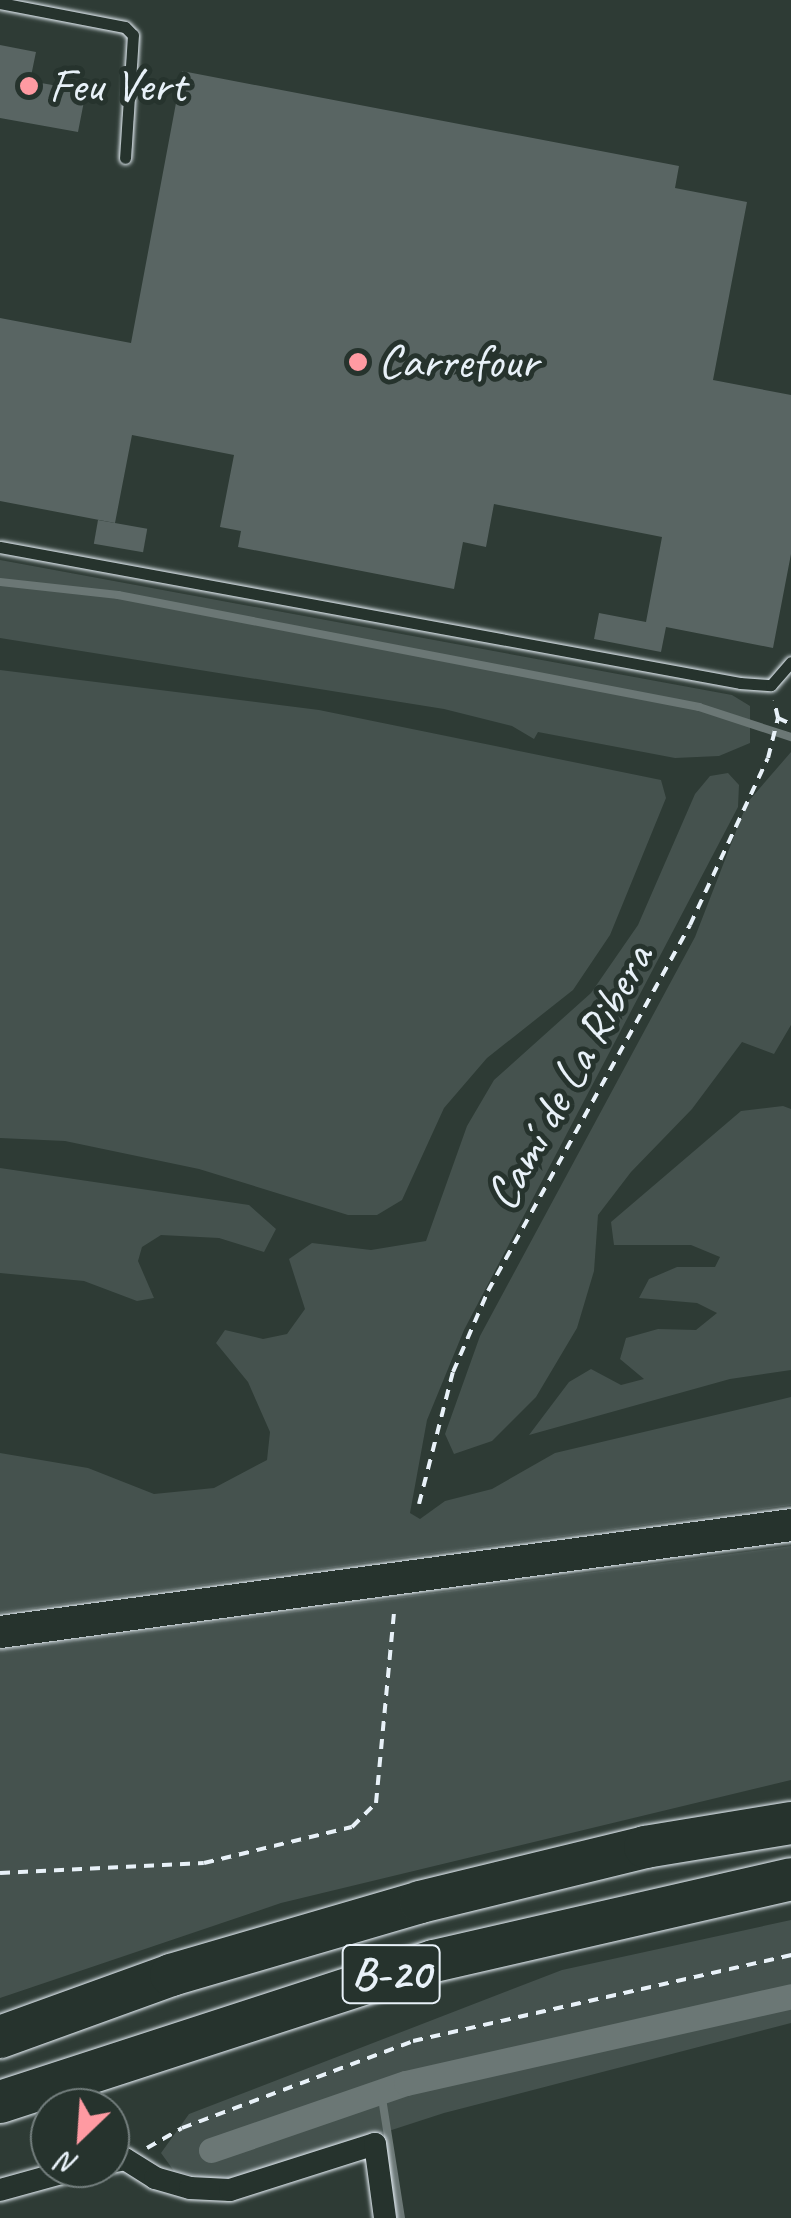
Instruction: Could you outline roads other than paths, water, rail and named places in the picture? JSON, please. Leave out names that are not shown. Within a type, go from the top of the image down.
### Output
[{"type":"highway","name":"B-20","points":[[0,2037],[171,1975],[420,1902],[646,1847],[791,1823]]},
{"type":"highway","name":"B-20","points":[[0,2102],[434,1962],[791,1879]]},
{"type":"main road","points":[[0,1632],[791,1525]]},
{"type":"street","points":[[130,2166],[155,2178],[230,2190],[375,2144],[384,2218]]},
{"type":"street","points":[[0,2190],[30,2182]]},
{"type":"lane","points":[[0,3],[125,26],[133,35],[126,158]]},
{"type":"lane","points":[[0,547],[771,685],[791,662]]},
{"type":"waterway","points":[[0,582],[118,595],[699,707],[791,737]]},
{"type":"waterway","points":[[211,2150],[406,2083],[791,1996]]},
{"type":"waterway","points":[[381,2092],[401,2218]]},
{"type":"place","name":"Feu Vert","points":[[29,86]]},
{"type":"place","name":"Carrefour","points":[[358,362]]}]
